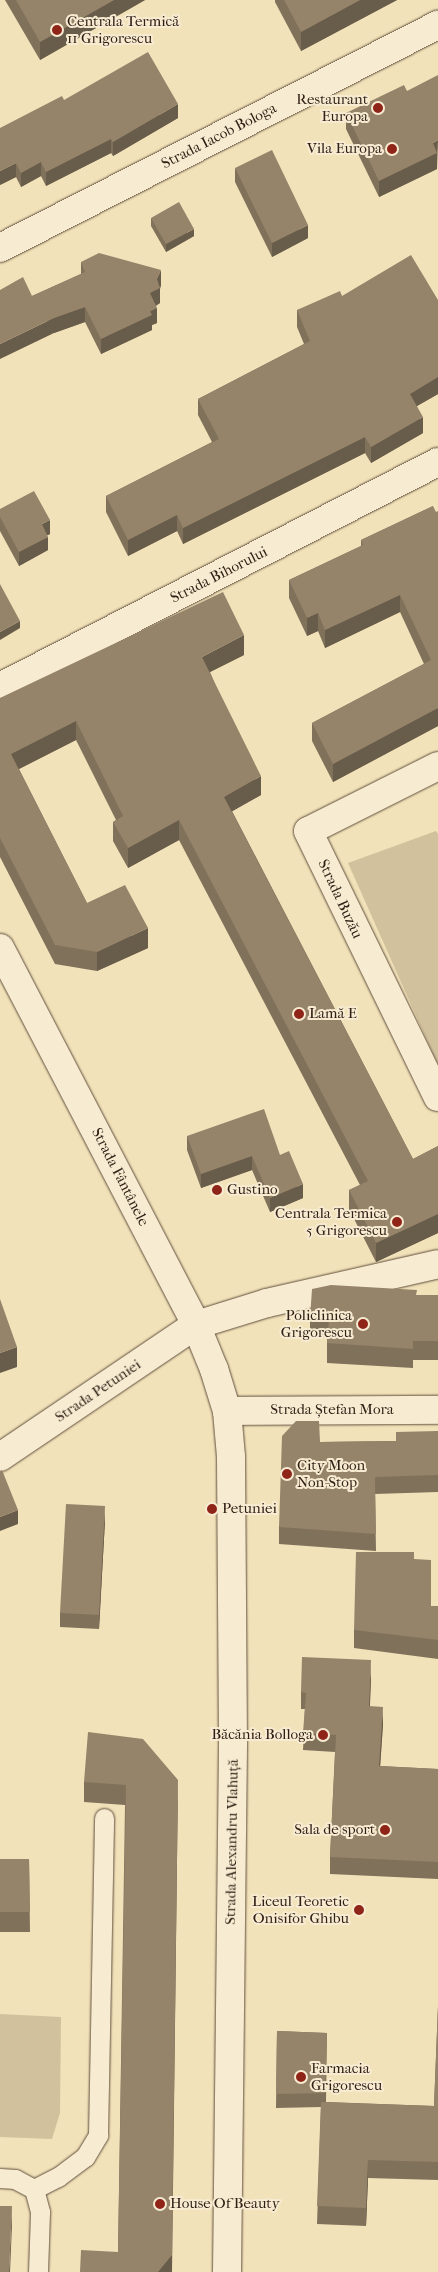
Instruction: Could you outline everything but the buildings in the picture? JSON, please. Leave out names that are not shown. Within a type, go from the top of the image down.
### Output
[{"type":"street","name":"Strada Iacob Bologa","points":[[0,248],[438,25]]},
{"type":"street","name":"Strada Bihorului","points":[[0,687],[438,462]]},
{"type":"street","name":"Strada Buzău","points":[[438,766],[308,831],[438,1097]]},
{"type":"street","name":"Strada Fântânele","points":[[1,952],[196,1325],[214,1369],[227,1411]]},
{"type":"street","points":[[196,1325],[267,1303],[438,1264]]},
{"type":"street","name":"Strada Petuniei","points":[[0,1457],[196,1325]]},
{"type":"street","name":"Strada Ștefan Mora","points":[[227,1411],[438,1410]]},
{"type":"street","name":"Strada Alexandru Vlahuță","points":[[227,1411],[231,1457],[233,1745],[227,2272]]},
{"type":"lane","points":[[34,2189],[58,2177],[85,2157],[98,2135],[104,1818]]},
{"type":"lane","points":[[0,2178],[15,2179],[34,2189],[40,2212],[38,2272]]},
{"type":"shaded area","points":[[436,831],[438,834],[438,1065],[348,863]]},
{"type":"shaded area","points":[[0,2014],[61,2017],[60,2113],[52,2139],[0,2137]]},
{"type":"place","name":"Centrala Termică 11 Grigorescu","points":[[57,30]]},
{"type":"place","name":"Restaurant Europa","points":[[378,108]]},
{"type":"place","name":"Vila Europa","points":[[392,149]]},
{"type":"place","name":"Lamă E","points":[[299,1014]]},
{"type":"place","name":"Gustino","points":[[217,1190]]},
{"type":"place","name":"Centrala Termica 5 Grigorescu","points":[[397,1222]]},
{"type":"place","name":"Policlinica Grigorescu","points":[[363,1324]]},
{"type":"place","name":"City Moon Non-Stop","points":[[287,1474]]},
{"type":"place","name":"Petuniei","points":[[212,1509]]},
{"type":"place","name":"Băcănia Bolloga","points":[[323,1735]]},
{"type":"place","name":"Sala de sport","points":[[385,1830]]},
{"type":"place","name":"Liceul Teoretic Onisifor Ghibu","points":[[359,1910]]},
{"type":"place","name":"Farmacia Grigorescu","points":[[301,2077]]},
{"type":"place","name":"House Of Beauty","points":[[160,2204]]}]
